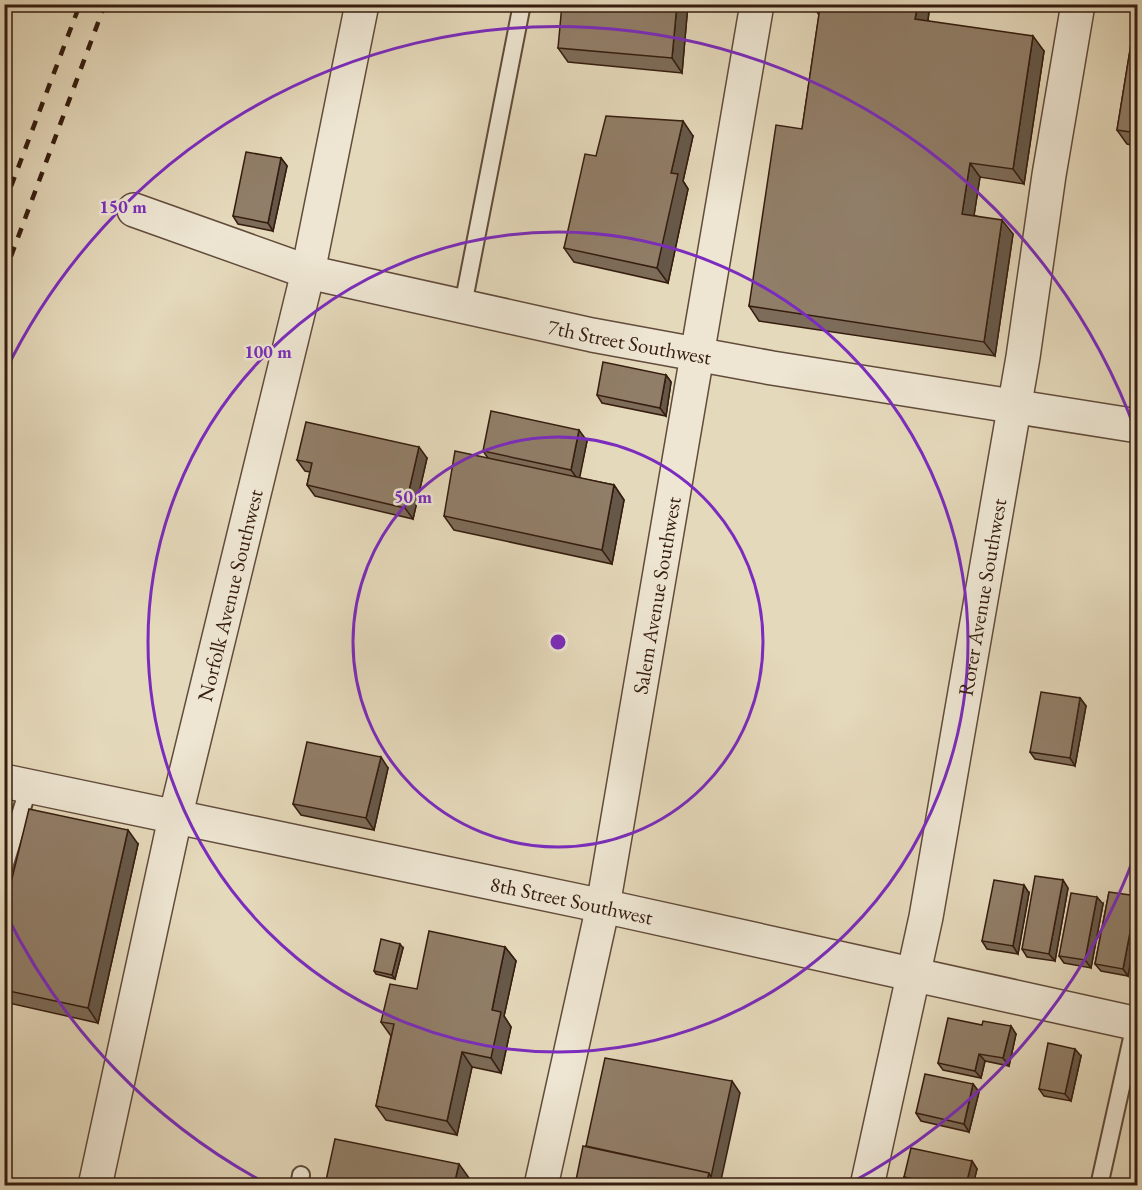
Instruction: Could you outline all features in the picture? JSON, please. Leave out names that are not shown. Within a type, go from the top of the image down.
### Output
[{"type":"street","name":"Norfolk Avenue Southwest","points":[[95,1185],[175,818],[308,272],[362,4]]},
{"type":"street","name":"Salem Avenue Southwest","points":[[541,1185],[603,906],[757,4]]},
{"type":"street","name":"Rorer Avenue Southwest","points":[[867,1185],[914,974],[1014,406],[1078,4]]},
{"type":"street","name":"7th Street Southwest","points":[[134,210],[308,272],[592,334],[772,368],[1137,426]]},
{"type":"street","name":"8th Street Southwest","points":[[17,784],[1137,1020]]},
{"type":"lane","points":[[463,305],[522,4]]},
{"type":"lane","points":[[4,867],[17,784]]},
{"type":"lane","points":[[1099,1185],[1137,1020]]},
{"type":"building","points":[[562,4],[677,4],[672,58],[558,48]]},
{"type":"building","points":[[812,4],[918,4],[915,19],[1033,36],[1013,169],[970,163],[962,214],[1002,220],[984,342],[749,306],[776,125],[802,129],[820,7]]},
{"type":"building","points":[[1137,7],[1137,133],[1117,130]]},
{"type":"building","points":[[606,116],[683,121],[671,173],[678,174],[657,268],[564,248],[585,154],[596,156]]},
{"type":"building","points":[[246,152],[281,158],[268,223],[233,216]]},
{"type":"building","points":[[603,362],[666,375],[660,408],[597,395]]},
{"type":"building","points":[[491,411],[579,430],[571,470],[483,451]]},
{"type":"building","points":[[306,422],[419,447],[405,508],[307,485],[312,463],[297,460]]},
{"type":"building","points":[[455,451],[614,485],[602,550],[444,516]]},
{"type":"building","points":[[1041,692],[1080,698],[1070,758],[1030,752]]},
{"type":"building","points":[[307,742],[381,757],[366,818],[293,804]]},
{"type":"building","points":[[29,809],[128,830],[88,1008],[4,990],[4,911]]},
{"type":"building","points":[[1035,876],[1063,880],[1049,954],[1022,949]]},
{"type":"building","points":[[994,880],[1024,885],[1013,946],[982,941]]},
{"type":"building","points":[[1109,892],[1137,896],[1123,969],[1095,964]]},
{"type":"building","points":[[1071,893],[1097,897],[1085,960],[1059,956]]},
{"type":"building","points":[[429,931],[505,947],[492,1010],[501,1012],[491,1058],[462,1052],[447,1121],[376,1106],[394,1024],[381,1022],[390,984],[417,989]]},
{"type":"building","points":[[381,939],[400,944],[392,975],[374,971]]},
{"type":"building","points":[[948,1018],[982,1025],[983,1021],[1011,1026],[1003,1058],[979,1054],[975,1071],[938,1063]]},
{"type":"building","points":[[1048,1043],[1075,1049],[1065,1094],[1039,1089]]},
{"type":"building","points":[[605,1058],[732,1081],[711,1177],[709,1173],[586,1146]]},
{"type":"building","points":[[925,1074],[973,1084],[964,1124],[916,1113]]},
{"type":"building","points":[[1137,1086],[1137,1114],[1131,1113]]},
{"type":"building","points":[[335,1139],[459,1164],[454,1185],[325,1185]]},
{"type":"building","points":[[583,1146],[709,1173],[706,1185],[575,1185]]},
{"type":"building","points":[[911,1148],[972,1161],[966,1185],[943,1185],[904,1177]]},
{"type":"railway","points":[[4,205],[80,4]]},
{"type":"railway","points":[[4,275],[105,4]]}]
